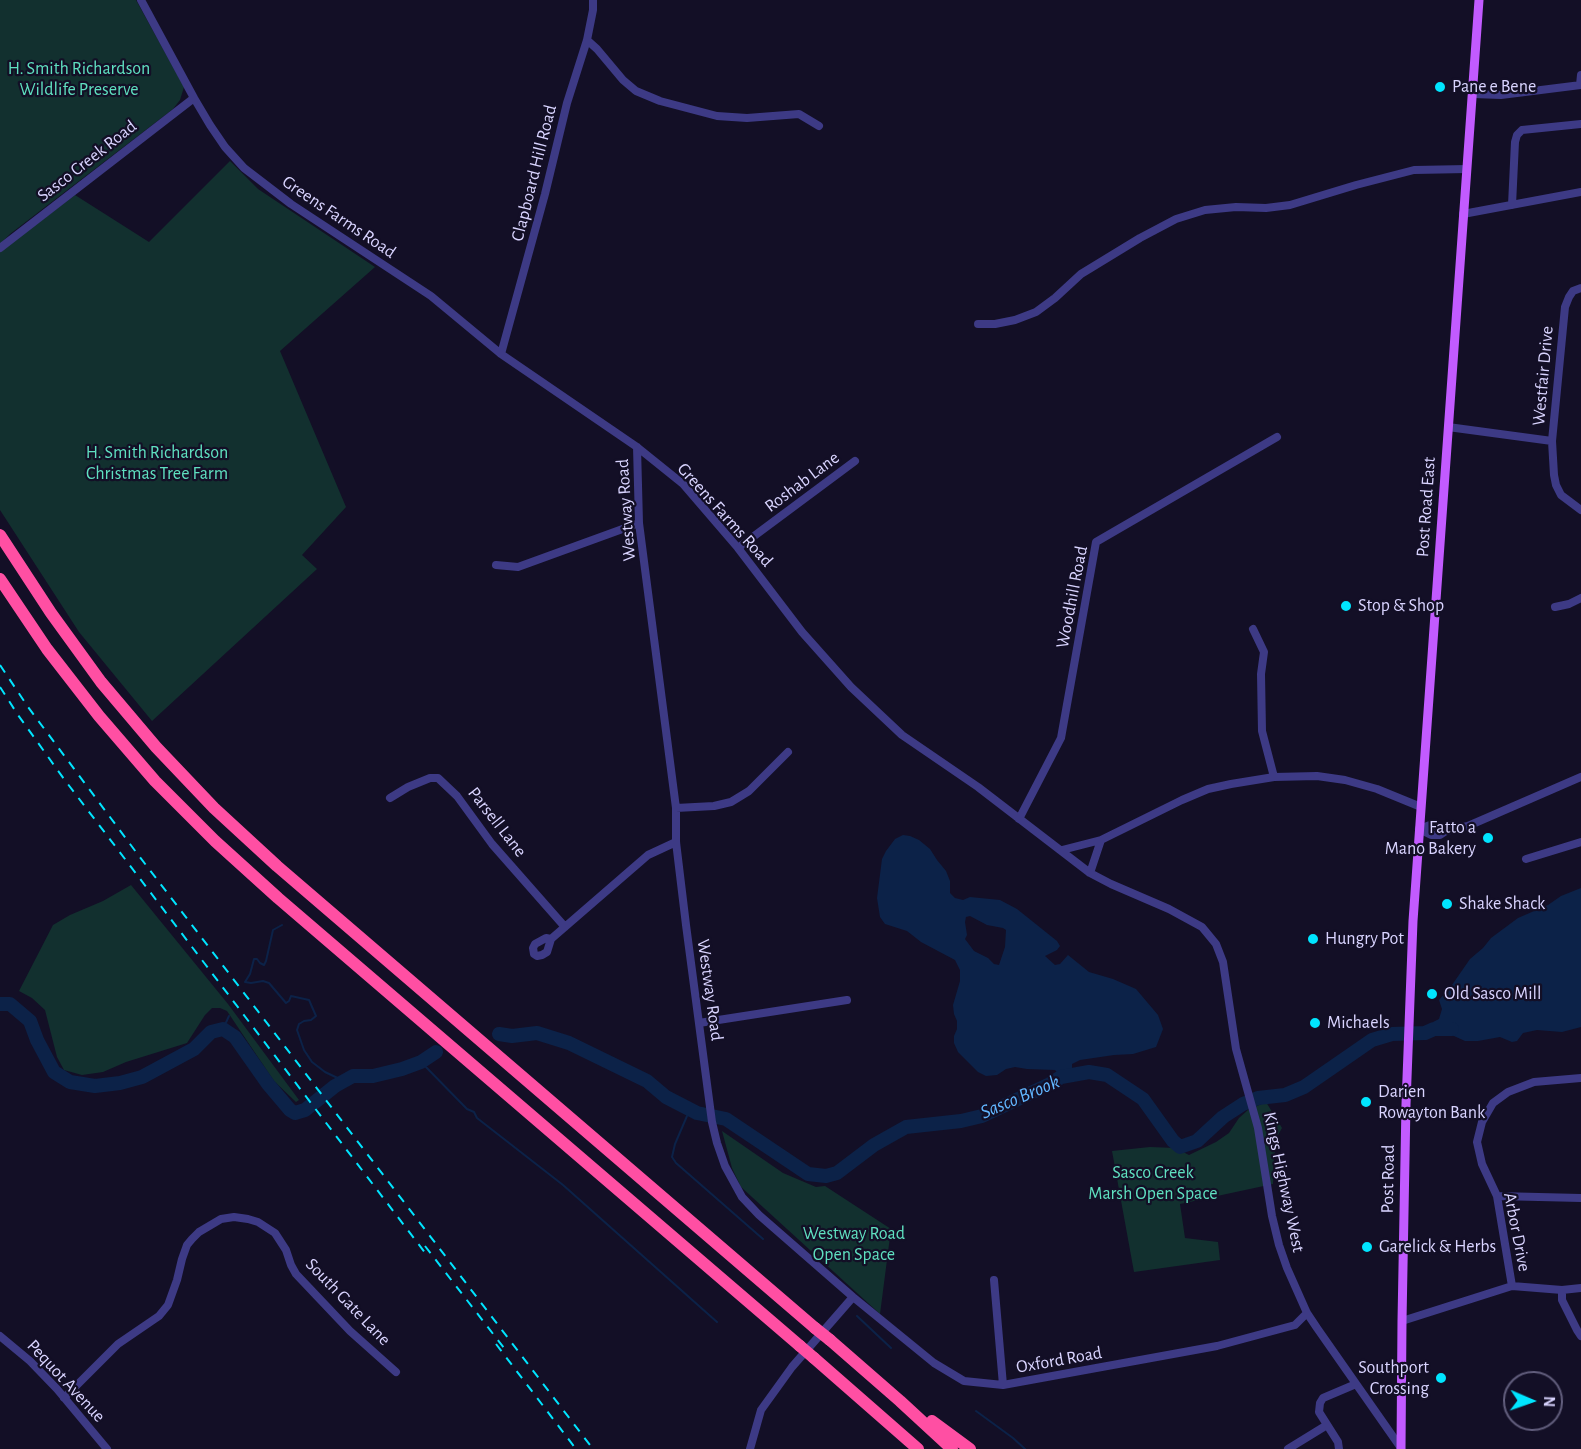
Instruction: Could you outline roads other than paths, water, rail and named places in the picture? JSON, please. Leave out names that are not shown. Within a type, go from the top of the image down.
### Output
[{"type":"highway","points":[[0,535],[51,613],[101,682],[162,754],[214,808],[277,866],[830,1340],[952,1449]]},
{"type":"highway","points":[[0,579],[47,649],[111,731],[155,781],[214,841],[918,1449]]},
{"type":"highway","points":[[857,1364],[970,1449]]},
{"type":"highway","points":[[884,1418],[911,1449]]},
{"type":"main road","name":"Post Road East","points":[[1409,1017],[1419,829],[1479,0]]},
{"type":"main road","name":"Post Road","points":[[1401,1449],[1409,1017]]},
{"type":"street","name":"Greens Farms Road","points":[[141,0],[194,98],[225,147],[244,168],[291,204],[431,296],[501,354],[637,447],[682,484],[738,548],[802,632],[851,687],[902,735],[978,787],[1090,873],[1169,909],[1202,927],[1216,944],[1223,962]]},
{"type":"street","name":"Clapboard Hill Road","points":[[501,354],[567,103],[587,40],[593,0]]},
{"type":"street","points":[[587,40],[636,91],[660,101],[717,117],[747,118],[799,114],[819,126]]},
{"type":"street","points":[[1473,94],[1501,94],[1580,85],[1581,75]]},
{"type":"street","name":"Sasco Creek Road","points":[[0,248],[194,98]]},
{"type":"street","points":[[1512,205],[1517,135],[1522,130],[1581,124]]},
{"type":"street","points":[[978,324],[1005,322],[1036,312],[1081,274],[1176,219],[1205,210],[1290,205],[1356,184],[1414,170],[1467,169]]},
{"type":"street","points":[[1463,214],[1581,192]]},
{"type":"street","name":"Westfair Drive","points":[[1448,427],[1552,441],[1565,307],[1573,291],[1581,288]]},
{"type":"street","name":"Woodhill Road","points":[[1019,819],[1061,738],[1096,542],[1277,437]]},
{"type":"street","points":[[1552,441],[1556,484],[1561,495],[1581,510]]},
{"type":"street","name":"Westway Road","points":[[637,447],[639,523],[676,808],[676,842],[712,1122],[725,1166],[742,1197],[759,1215],[853,1297]]},
{"type":"street","name":"Roshab Lane","points":[[738,548],[855,461]]},
{"type":"street","points":[[496,565],[518,567],[639,523]]},
{"type":"street","points":[[1555,607],[1581,598]]},
{"type":"street","points":[[1253,629],[1264,652],[1261,674],[1262,731],[1274,777]]},
{"type":"street","points":[[676,808],[714,806],[731,802],[750,791],[788,752]]},
{"type":"street","points":[[1062,850],[1101,840],[1208,789],[1274,777],[1317,776],[1345,780],[1377,789],[1421,807]]},
{"type":"street","points":[[1419,829],[1430,825],[1446,831],[1468,826],[1581,777]]},
{"type":"street","name":"Parsell Lane","points":[[390,798],[408,787],[430,778],[438,778],[457,796],[492,844],[565,927]]},
{"type":"street","points":[[1090,873],[1101,840]]},
{"type":"street","points":[[551,939],[648,855],[676,842]]},
{"type":"street","points":[[1526,859],[1581,842]]},
{"type":"street","name":"Kings Highway West","points":[[1223,962],[1236,1049],[1258,1128],[1272,1216],[1287,1268],[1307,1313],[1401,1449]]},
{"type":"street","points":[[699,1023],[847,1000]]},
{"type":"street","name":"Arbor Drive","points":[[1512,1287],[1497,1196],[1482,1164],[1477,1142],[1482,1122],[1493,1103],[1508,1092],[1534,1082],[1581,1078]]},
{"type":"street","points":[[1497,1196],[1581,1198]]},
{"type":"street","name":"South Gate Lane","points":[[64,1398],[118,1344],[159,1316],[168,1305],[187,1245],[192,1239],[221,1219],[234,1217],[248,1218],[275,1233],[302,1281],[350,1331],[396,1371]]},
{"type":"street","points":[[994,1280],[1003,1385]]},
{"type":"street","points":[[1402,1321],[1512,1287],[1562,1290],[1581,1288]]},
{"type":"street","points":[[1562,1290],[1562,1300],[1581,1336]]},
{"type":"street","points":[[750,1449],[761,1410],[792,1366],[853,1297]]},
{"type":"street","name":"Oxford Road","points":[[853,1297],[934,1363],[964,1381],[1003,1385],[1217,1346],[1295,1325],[1317,1328]]},
{"type":"street","name":"Oxford Road","points":[[1295,1325],[1307,1313]]},
{"type":"street","name":"Pequot Avenue","points":[[0,1336],[30,1361],[107,1449]]},
{"type":"street","points":[[1339,1449],[1338,1442],[1319,1412],[1321,1400],[1356,1384]]},
{"type":"street","points":[[1288,1449],[1327,1425]]},
{"type":"water","points":[[903,835],[910,836],[930,849],[946,871],[950,881],[950,893],[955,898],[1000,900],[1017,909],[1057,941],[1060,946],[1057,950],[1045,956],[1055,965],[1060,964],[1068,955],[1089,972],[1136,989],[1158,1015],[1163,1029],[1156,1047],[1133,1054],[1080,1060],[1072,1064],[1072,1069],[1058,1073],[1055,1070],[1015,1067],[1006,1069],[997,1075],[986,1076],[978,1072],[958,1052],[954,1043],[957,1021],[953,1005],[960,981],[960,970],[955,960],[921,942],[907,931],[885,924],[880,917],[877,898],[882,859],[895,839]],"holes":[[[970,916],[987,925],[1006,930],[1005,947],[999,965],[974,951],[965,939],[967,935],[966,917]]]},
{"type":"water","points":[[1581,888],[1581,1027],[1562,1032],[1537,1030],[1523,1033],[1517,1041],[1512,1042],[1500,1037],[1465,1041],[1434,1029],[1433,1022],[1439,1019],[1442,1009],[1439,1000],[1470,959],[1491,938],[1518,918]]},
{"type":"waterway","points":[[282,925],[273,930],[264,965],[254,959],[245,982],[269,983],[286,1003],[291,996],[309,1000],[316,1016],[299,1024],[297,1030],[304,1050],[312,1062],[325,1072],[344,1081]]},
{"type":"waterway","name":"Sasco Brook","points":[[0,1004],[10,1004],[30,1021],[54,1072],[70,1082],[95,1086],[142,1077],[194,1049],[211,1032],[223,1029],[235,1037],[268,1084],[295,1113],[305,1110],[335,1086],[353,1076],[373,1076],[402,1069],[421,1062],[436,1052]]},
{"type":"waterway","points":[[223,1029],[229,1016]]},
{"type":"waterway","name":"Sasco Brook","points":[[499,1034],[512,1036],[537,1033],[569,1043],[647,1081],[666,1097],[697,1113],[726,1119],[808,1174],[826,1176],[837,1173],[874,1145],[906,1127],[961,1121],[982,1116],[1061,1077],[1089,1072],[1107,1075],[1143,1099],[1173,1141],[1180,1147],[1197,1141],[1223,1117],[1243,1104],[1258,1098],[1285,1095],[1304,1087],[1372,1040],[1392,1034],[1452,1029]]},
{"type":"waterway","points":[[421,1062],[467,1109],[474,1112],[477,1118],[563,1185],[717,1322]]},
{"type":"waterway","points":[[690,1109],[672,1157],[763,1239]]},
{"type":"waterway","points":[[857,1316],[891,1348]]},
{"type":"waterway","points":[[976,1411],[1025,1449]]},
{"type":"railway","points":[[0,665],[28,707],[136,852],[593,1449]]},
{"type":"railway","points":[[0,687],[64,779],[426,1254]]},
{"type":"railway","points":[[425,1246],[504,1348]]},
{"type":"railway","points":[[496,1344],[576,1449]]},
{"type":"place","name":"Pane e Bene","points":[[1440,87]]},
{"type":"place","name":"Stop & Shop","points":[[1346,606]]},
{"type":"place","name":"Fatto a Mano Bakery","points":[[1488,838]]},
{"type":"place","name":"Shake Shack","points":[[1447,904]]},
{"type":"place","name":"Hungry Pot","points":[[1313,939]]},
{"type":"place","name":"Old Sasco Mill","points":[[1432,994]]},
{"type":"place","name":"Michaels","points":[[1315,1023]]},
{"type":"place","name":"Darien Rowayton Bank","points":[[1366,1102]]},
{"type":"place","name":"Garelick & Herbs","points":[[1367,1247]]},
{"type":"place","name":"Southport Crossing","points":[[1441,1378]]},
{"type":"park label","name":"H. Smith Richardson Wildlife Preserve","points":[[79,79]]},
{"type":"park label","name":"H. Smith Richardson Christmas Tree Farm","points":[[157,463]]},
{"type":"park label","name":"Sasco Creek Marsh Open Space","points":[[1153,1183]]},
{"type":"park label","name":"Westway Road Open Space","points":[[854,1244]]}]
